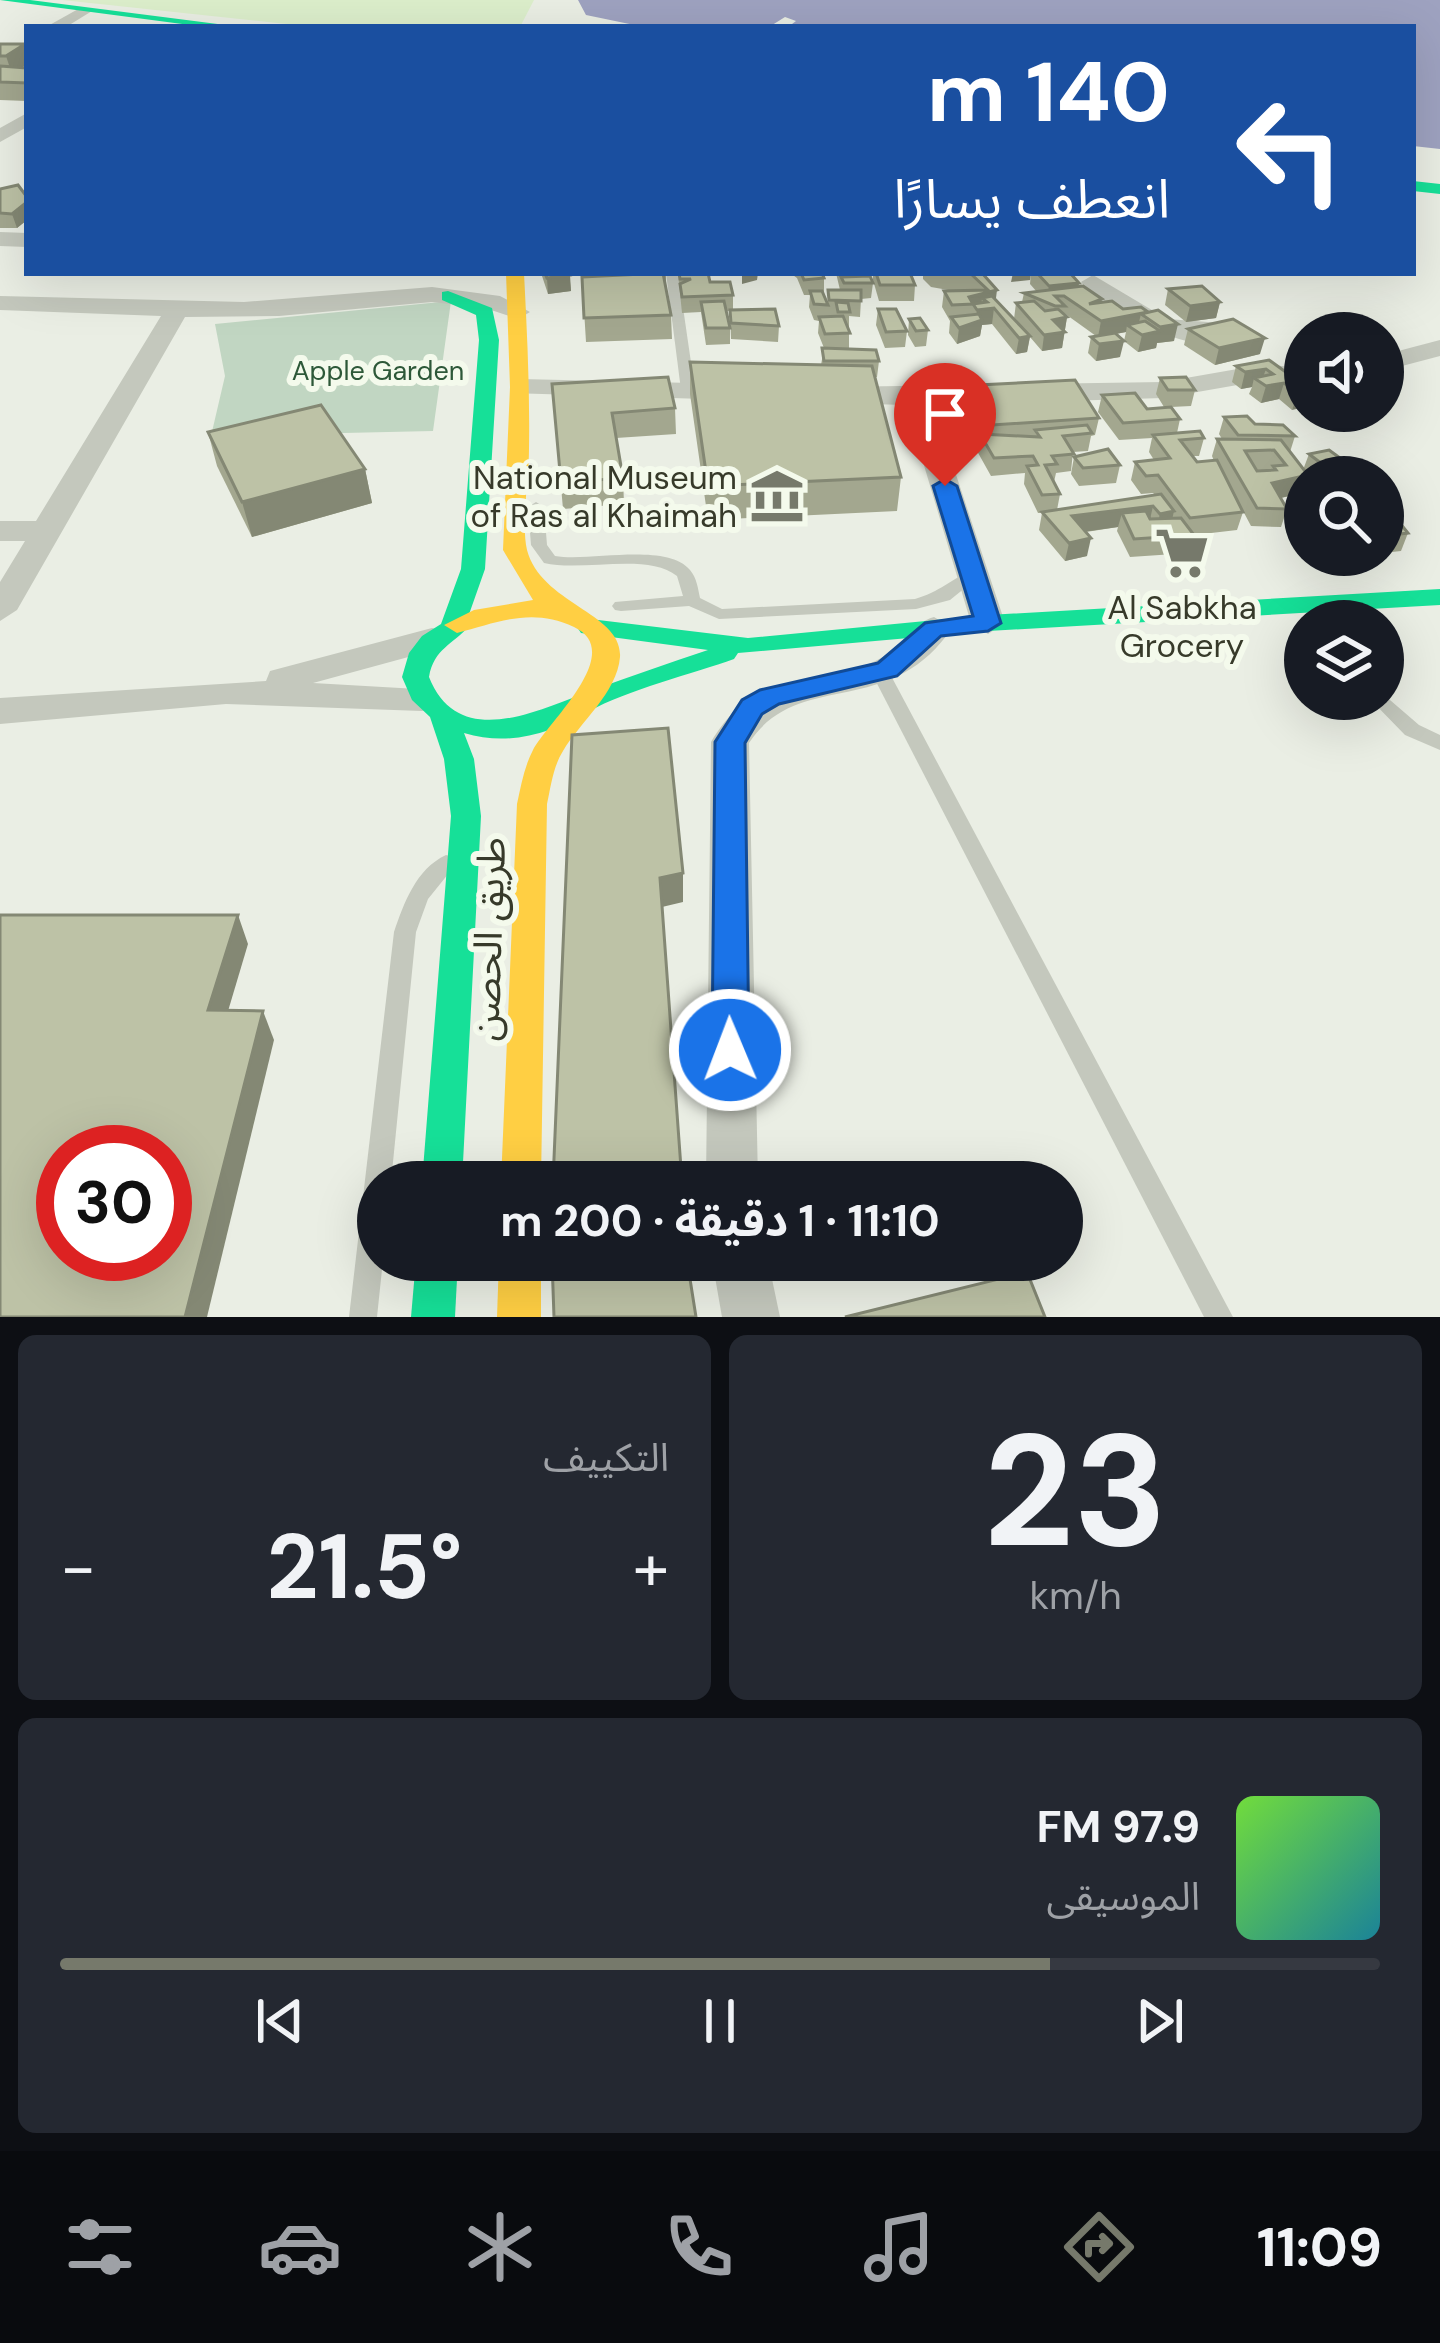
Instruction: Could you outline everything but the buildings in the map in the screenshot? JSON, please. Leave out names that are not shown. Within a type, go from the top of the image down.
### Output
[{"type":"street","points":[[1,0],[165,23]]},
{"type":"street","points":[[59,24],[85,10]]},
{"type":"street","points":[[352,276],[354,302]]},
{"type":"street","points":[[517,276],[520,387],[515,550],[536,590],[604,644],[607,664],[600,684],[580,706]]},
{"type":"street","points":[[1093,281],[1143,320],[1170,332],[1234,332],[1260,344],[1284,365]]},
{"type":"street","points":[[433,708],[415,679],[418,658],[442,631],[473,569],[489,340],[485,312],[448,296]]},
{"type":"street","points":[[0,303],[178,308],[448,296],[485,298],[518,312]]},
{"type":"street","points":[[0,610],[178,308]]},
{"type":"street","points":[[1427,350],[1440,368]]},
{"type":"street","points":[[802,394],[917,397],[1163,390],[1265,371],[1284,374]]},
{"type":"street","points":[[520,387],[757,392]]},
{"type":"street","points":[[917,397],[988,623]]},
{"type":"street","points":[[0,531],[46,531]]},
{"type":"street","points":[[1404,602],[1440,597]]},
{"type":"street","points":[[226,692],[442,631],[512,606],[748,646],[988,623],[1284,614]]},
{"type":"street","points":[[732,1161],[730,742],[752,707],[898,635]]},
{"type":"street","points":[[0,711],[226,692],[433,708],[474,728],[510,730],[545,723],[748,646]]},
{"type":"street","name":"طريق الحصن","points":[[521,1161],[529,829],[542,762],[580,706]]},
{"type":"street","name":"طريق الحصن","points":[[433,708],[460,759],[465,850],[443,1161]]},
{"type":"street","points":[[433,1317],[436,1281]]},
{"type":"street","points":[[519,1317],[520,1281]]},
{"type":"street","points":[[744,1281],[751,1317]]},
{"type":"lane","points":[[672,276],[688,390]]},
{"type":"lane","points":[[517,471],[533,489],[539,545],[550,560],[668,563],[683,573],[692,601]]},
{"type":"lane","points":[[621,606],[692,601],[719,614],[898,635],[973,575]]},
{"type":"lane","points":[[898,635],[1219,1317]]},
{"type":"lane","points":[[1401,720],[1440,743]]},
{"type":"lane","points":[[363,1317],[405,932],[418,895],[465,850]]},
{"type":"green space","name":"Apple Garden","points":[[451,301],[433,431],[211,436],[225,376],[215,324]]},
{"type":"sand","points":[[62,0],[534,0],[522,24],[287,24]]},
{"type":"water","points":[[578,0],[1440,0],[1440,149],[1416,146],[1416,24],[792,24],[796,21],[785,17],[774,24],[630,24],[586,15]]},
{"type":"traffic: fast","points":[[1,0],[209,24]]},
{"type":"traffic: fast","points":[[1416,186],[1440,189]]},
{"type":"traffic: fast","points":[[448,296],[485,312],[489,340],[473,569],[453,623]]},
{"type":"traffic: fast","points":[[590,627],[748,646],[988,623],[1440,597]]},
{"type":"traffic: fast","points":[[457,625],[432,642],[418,659],[416,677],[435,708],[477,727],[503,730],[531,726],[576,709]]},
{"type":"traffic: fast","points":[[584,703],[725,653]]},
{"type":"traffic: fast","points":[[443,1161],[466,816],[459,759],[444,718]]},
{"type":"traffic: fast","points":[[433,1317],[436,1281]]},
{"type":"traffic: slow","points":[[515,276],[520,387],[515,550],[536,590],[569,615]]},
{"type":"traffic: slow","points":[[457,625],[497,612],[539,608],[592,625],[605,640],[600,677],[548,750],[532,804],[522,1161]]},
{"type":"traffic: slow","points":[[519,1317],[520,1281]]},
{"type":"place","name":"National Museum of Ras al Khaimah","points":[[777,496]]},
{"type":"place","name":"Al Sabkha Grocery","points":[[1182,553]]},
{"type":"route","points":[[730,1050],[730,742],[752,707],[770,697],[887,670],[934,628],[988,623],[945,486]]}]
